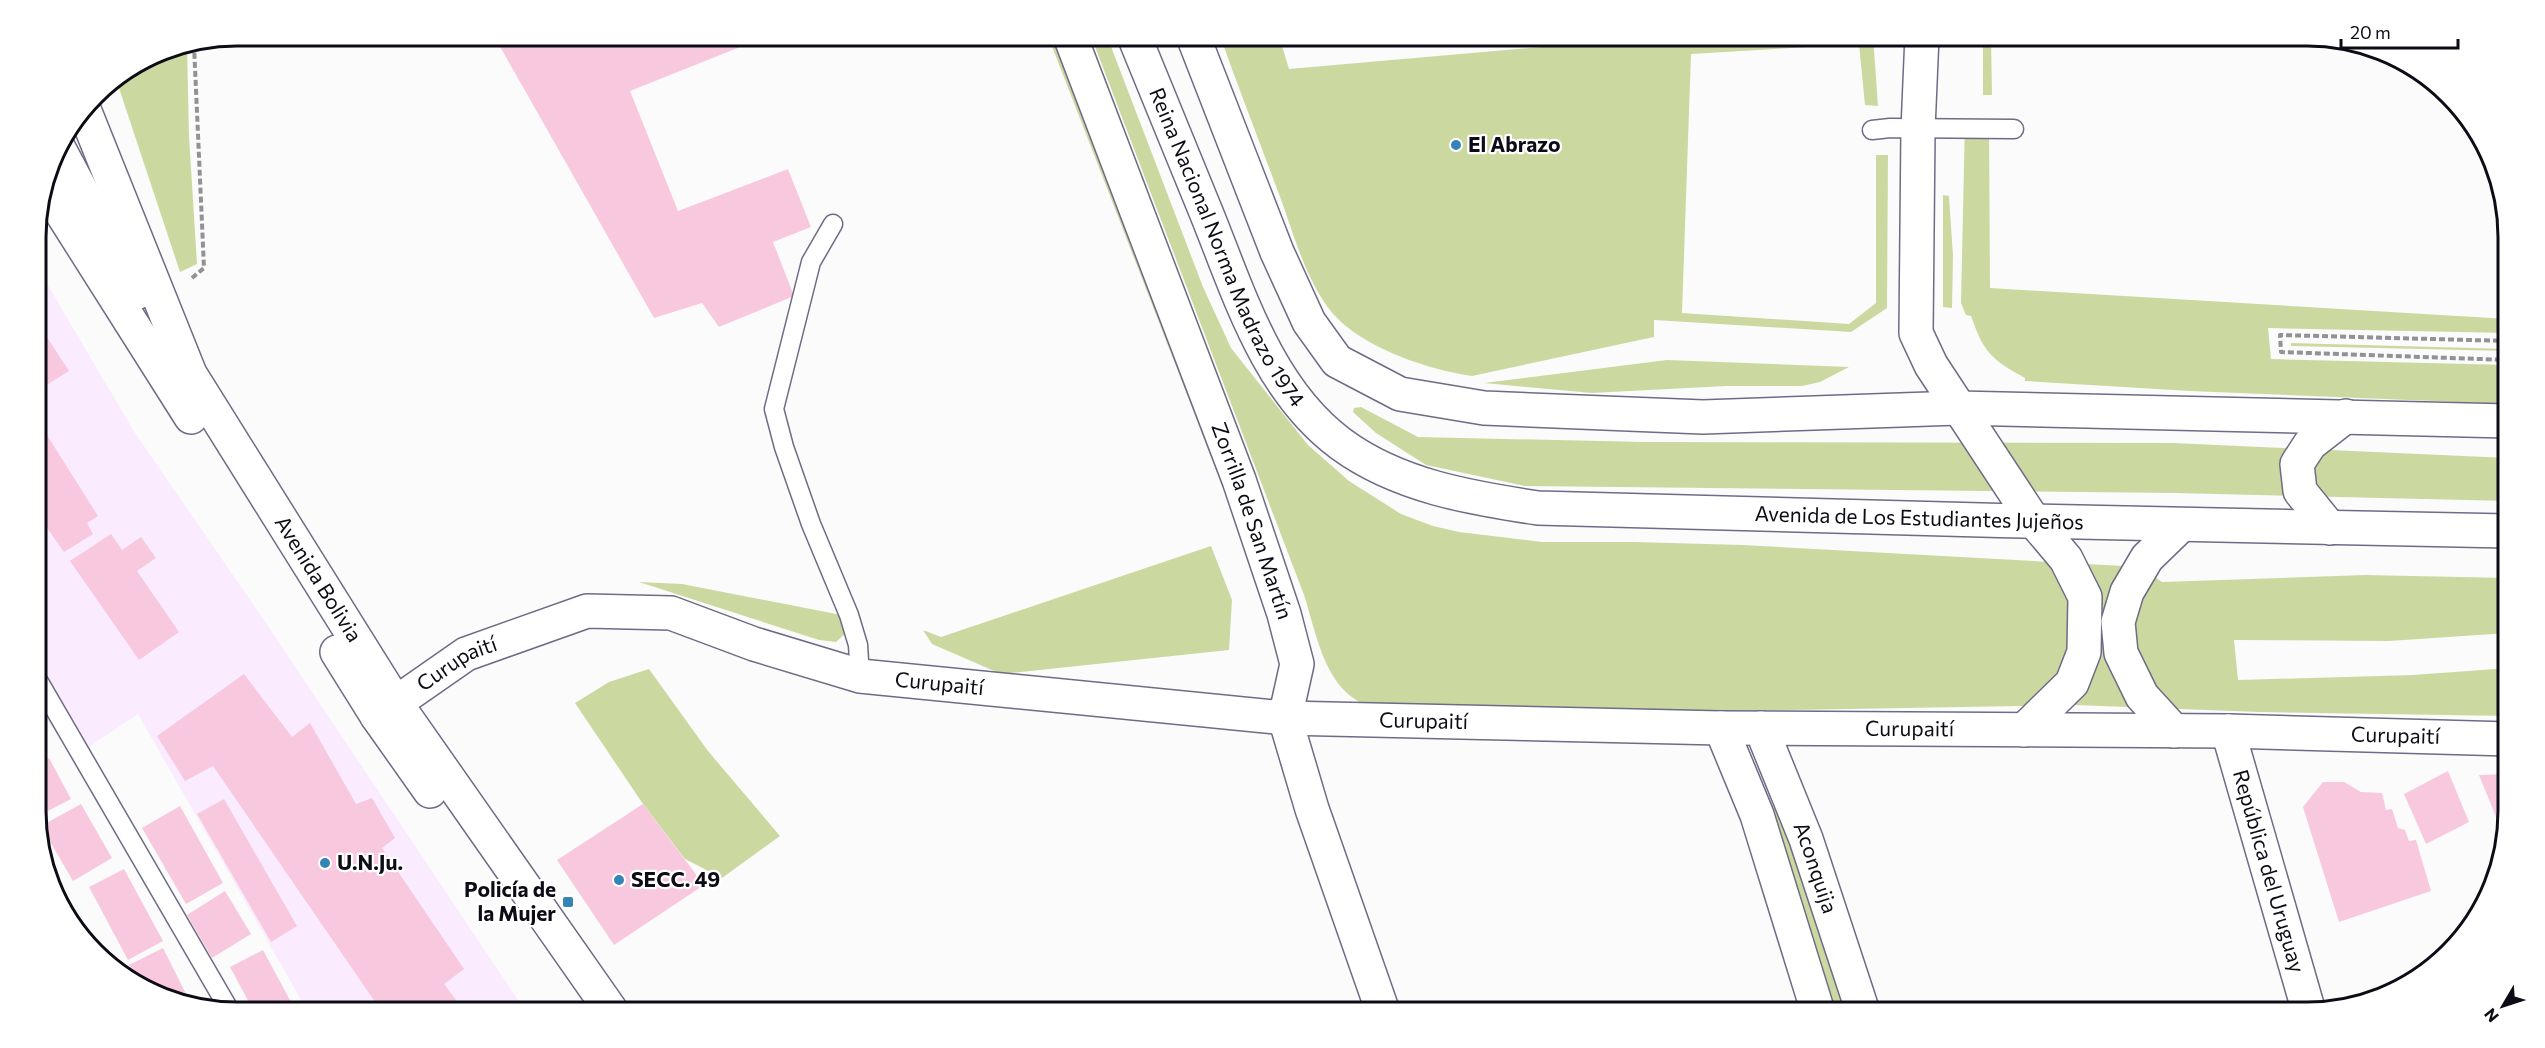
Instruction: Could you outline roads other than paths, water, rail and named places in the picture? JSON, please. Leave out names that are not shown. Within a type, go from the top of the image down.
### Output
[{"type":"street","name":"Zorrilla de San Martín","points":[[1074,46],[1239,480],[1284,614],[1297,664],[1285,718],[1312,809],[1379,1001]]},
{"type":"street","name":"Reina Nacional Norma Madrazo 1974","points":[[1138,46],[1237,288],[1278,375],[1311,417],[1342,445]]},
{"type":"street","points":[[1197,46],[1277,252],[1309,322],[1337,361],[1400,394],[1484,408],[1703,417],[1958,408],[2498,421]]},
{"type":"street","points":[[1918,46],[1916,333],[1930,365],[2033,520],[2066,559],[2085,597],[2084,652],[2072,683],[2024,730]]},
{"type":"street","name":"Avenida Bolivia","points":[[88,119],[190,374],[386,709],[604,1002]]},
{"type":"street","points":[[64,158],[148,314],[190,374]]},
{"type":"street","name":"Avenida Bolivia","points":[[51,196],[578,1002]]},
{"type":"street","points":[[2330,528],[2300,491],[2297,464],[2310,444],[2346,416]]},
{"type":"street","name":"Avenida de Los Estudiantes Jujeños","points":[[1342,445],[1369,461],[1434,489],[1538,508],[2033,520],[2180,526],[2498,531]]},
{"type":"street","points":[[2174,731],[2142,696],[2121,653],[2118,622],[2127,592],[2147,558],[2180,526]]},
{"type":"street","name":"Curupaití","points":[[386,709],[466,654],[587,611],[670,613],[754,644],[860,676],[1285,718],[1722,728],[2228,731],[2498,739]]},
{"type":"street","name":"Aconquija","points":[[1722,728],[1758,815],[1815,1001]]},
{"type":"street","name":"Aconquija","points":[[1761,728],[1806,839],[1859,1001]]},
{"type":"street","name":"República del Uruguay","points":[[2228,731],[2306,1001]]},
{"type":"lane","points":[[1872,130],[2014,129]]},
{"type":"lane","points":[[833,224],[811,262],[774,409],[784,447],[811,524],[849,615],[858,645],[860,676]]},
{"type":"lane","points":[[46,694],[224,1001]]},
{"type":"place","name":"El Abrazo","points":[[1456,145]]},
{"type":"place","name":"U.N.Ju.","points":[[325,863]]},
{"type":"place","name":"SECC. 49","points":[[619,880]]},
{"type":"place","name":"Policía de la Mujer","points":[[568,902]]}]
